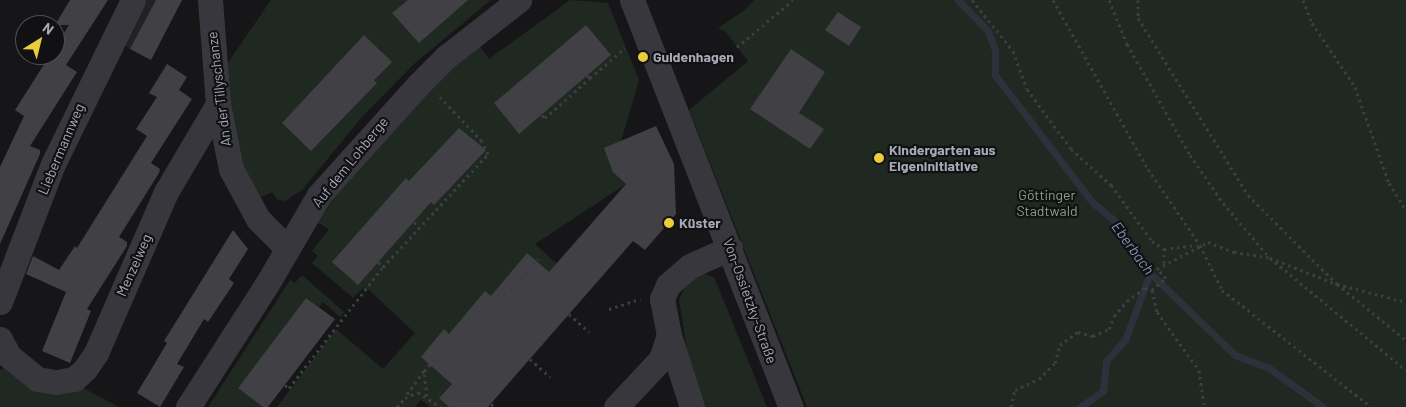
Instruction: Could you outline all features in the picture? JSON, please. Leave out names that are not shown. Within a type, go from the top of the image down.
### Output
[{"type":"street","name":"Liebermannweg","points":[[0,302],[53,164],[133,0]]},
{"type":"street","name":"An der Tillyschanze","points":[[210,0],[218,104],[231,168],[244,198],[258,219],[288,249]]},
{"type":"street","name":"Auf dem Lohberge","points":[[188,407],[288,249],[319,195],[378,125],[446,57],[519,0]]},
{"type":"street","name":"Von-Ossietzky-Straße","points":[[632,0],[791,407]]},
{"type":"street","name":"Menzelweg","points":[[0,340],[10,356],[24,371],[37,379],[56,382],[74,379],[85,369],[96,352],[166,192],[218,104]]},
{"type":"street","points":[[692,407],[669,336],[663,295],[682,272],[730,248]]},
{"type":"street","points":[[616,407],[657,366],[669,336]]},
{"type":"path","points":[[737,47],[793,0]]},
{"type":"path","points":[[972,0],[1013,51],[1027,89],[1071,149],[1111,185],[1152,241],[1164,249],[1200,245]]},
{"type":"path","points":[[1053,0],[1148,169],[1200,245],[1222,290],[1371,407]]},
{"type":"path","points":[[1109,0],[1127,44],[1190,155],[1222,203],[1270,258],[1406,370]]},
{"type":"path","points":[[1138,0],[1138,18],[1248,195],[1337,284],[1406,340]]},
{"type":"path","points":[[1302,0],[1312,23],[1355,87],[1389,183],[1406,210]]},
{"type":"path","points":[[542,114],[545,118],[588,77],[645,32]]},
{"type":"path","points":[[285,385],[289,388],[320,342],[383,267],[456,185],[488,154],[482,141],[439,96]]},
{"type":"path","points":[[414,222],[419,226]]},
{"type":"path","points":[[1152,290],[1166,278],[1157,269],[1164,263],[1208,242],[1234,252],[1270,258],[1337,284],[1406,302]]},
{"type":"path","points":[[1164,249],[1164,263]]},
{"type":"path","points":[[397,407],[424,371],[443,350],[538,259]]},
{"type":"path","points":[[378,262],[383,267]]},
{"type":"path","points":[[526,272],[540,283]]},
{"type":"path","points":[[1011,407],[1015,390],[1040,379],[1055,363],[1060,345],[1078,332],[1093,336],[1109,329],[1114,316],[1127,302],[1145,288],[1152,290]]},
{"type":"path","points":[[1152,290],[1157,312],[1199,370],[1204,407]]},
{"type":"path","points":[[609,309],[663,295]]},
{"type":"path","points":[[485,311],[502,326]]},
{"type":"path","points":[[569,314],[589,332]]},
{"type":"path","points":[[443,350],[464,370]]},
{"type":"path","points":[[530,359],[550,377]]},
{"type":"path","points":[[424,371],[427,396]]},
{"type":"path","points":[[405,398],[418,392],[427,396],[440,407]]},
{"type":"path","points":[[491,404],[496,407]]},
{"type":"shaded area","points":[[141,0],[182,0],[151,60],[119,43]]},
{"type":"green space","points":[[271,0],[491,0],[414,64],[362,117],[302,190],[285,201],[277,199],[272,192],[259,198],[245,174],[231,121],[227,64]]},
{"type":"green space","points":[[570,0],[608,3],[639,80],[621,141],[626,184],[535,244],[557,264],[440,398],[449,407],[430,407],[421,400],[415,407],[277,407],[336,329],[383,369],[415,333],[369,290],[363,288],[353,298],[312,263],[318,256],[312,251],[329,229],[315,221],[328,201],[385,133],[477,43],[489,59]]},
{"type":"green space","name":"Göttinger Stadtwald","points":[[754,0],[1406,0],[1406,407],[807,407],[689,110],[748,61],[725,31],[718,28],[745,10]]},
{"type":"green space","points":[[705,274],[714,277],[767,407],[681,407],[690,368],[679,300],[687,283],[695,276]]},
{"type":"green space","points":[[302,275],[344,312],[340,317],[323,302],[319,307],[306,298],[238,388],[263,407],[208,407],[290,280],[295,283]]},
{"type":"green space","points":[[6,367],[78,385],[119,407],[0,407],[0,370]]},
{"type":"building","points":[[70,0],[108,0],[66,65],[77,72],[30,146],[40,150],[40,154],[0,244],[0,167],[24,116],[15,110],[44,65],[65,65],[65,31],[69,25],[65,25],[65,15],[61,15]]},
{"type":"building","points":[[156,0],[182,0],[151,60],[130,49]]},
{"type":"building","points":[[408,0],[468,0],[419,43],[392,13]]},
{"type":"building","points":[[838,12],[861,27],[849,46],[825,30]]},
{"type":"building","points":[[586,25],[611,55],[519,134],[494,103]]},
{"type":"building","points":[[364,35],[392,62],[374,80],[377,83],[311,151],[282,123]]},
{"type":"building","points":[[791,49],[825,72],[799,113],[824,129],[810,149],[750,109]]},
{"type":"building","points":[[167,64],[187,77],[179,90],[192,99],[151,163],[160,169],[159,173],[119,237],[127,242],[127,246],[87,309],[91,311],[70,363],[42,351],[66,292],[26,274],[33,256],[59,270],[75,246],[77,248],[147,136],[136,129],[157,97],[149,93]]},
{"type":"building","points":[[656,126],[674,164],[676,214],[645,250],[633,241],[488,407],[449,407],[439,398],[452,384],[421,357],[444,329],[449,334],[485,291],[491,296],[527,253],[549,272],[626,184],[613,172],[604,148]]},
{"type":"building","points":[[459,128],[486,150],[434,205],[431,202],[358,285],[332,262],[406,178],[409,181]]},
{"type":"building","points":[[233,230],[248,249],[229,279],[234,283],[208,322],[204,319],[177,364],[184,367],[160,407],[137,393],[167,343],[164,341]]},
{"type":"building","points":[[306,298],[335,319],[268,407],[263,407],[238,388]]},
{"type":"waterway","name":"Eberbach","points":[[958,0],[988,31],[995,50],[995,75],[1093,203],[1113,219],[1150,273],[1235,355],[1269,368],[1323,407]]},
{"type":"waterway","points":[[1080,407],[1103,391],[1106,361],[1125,340],[1150,273]]},
{"type":"place","name":"Guldenhagen","points":[[643,57]]},
{"type":"place","name":"Kindergarten aus Eigeninitiative","points":[[879,158]]},
{"type":"place","name":"Küster","points":[[669,223]]}]
